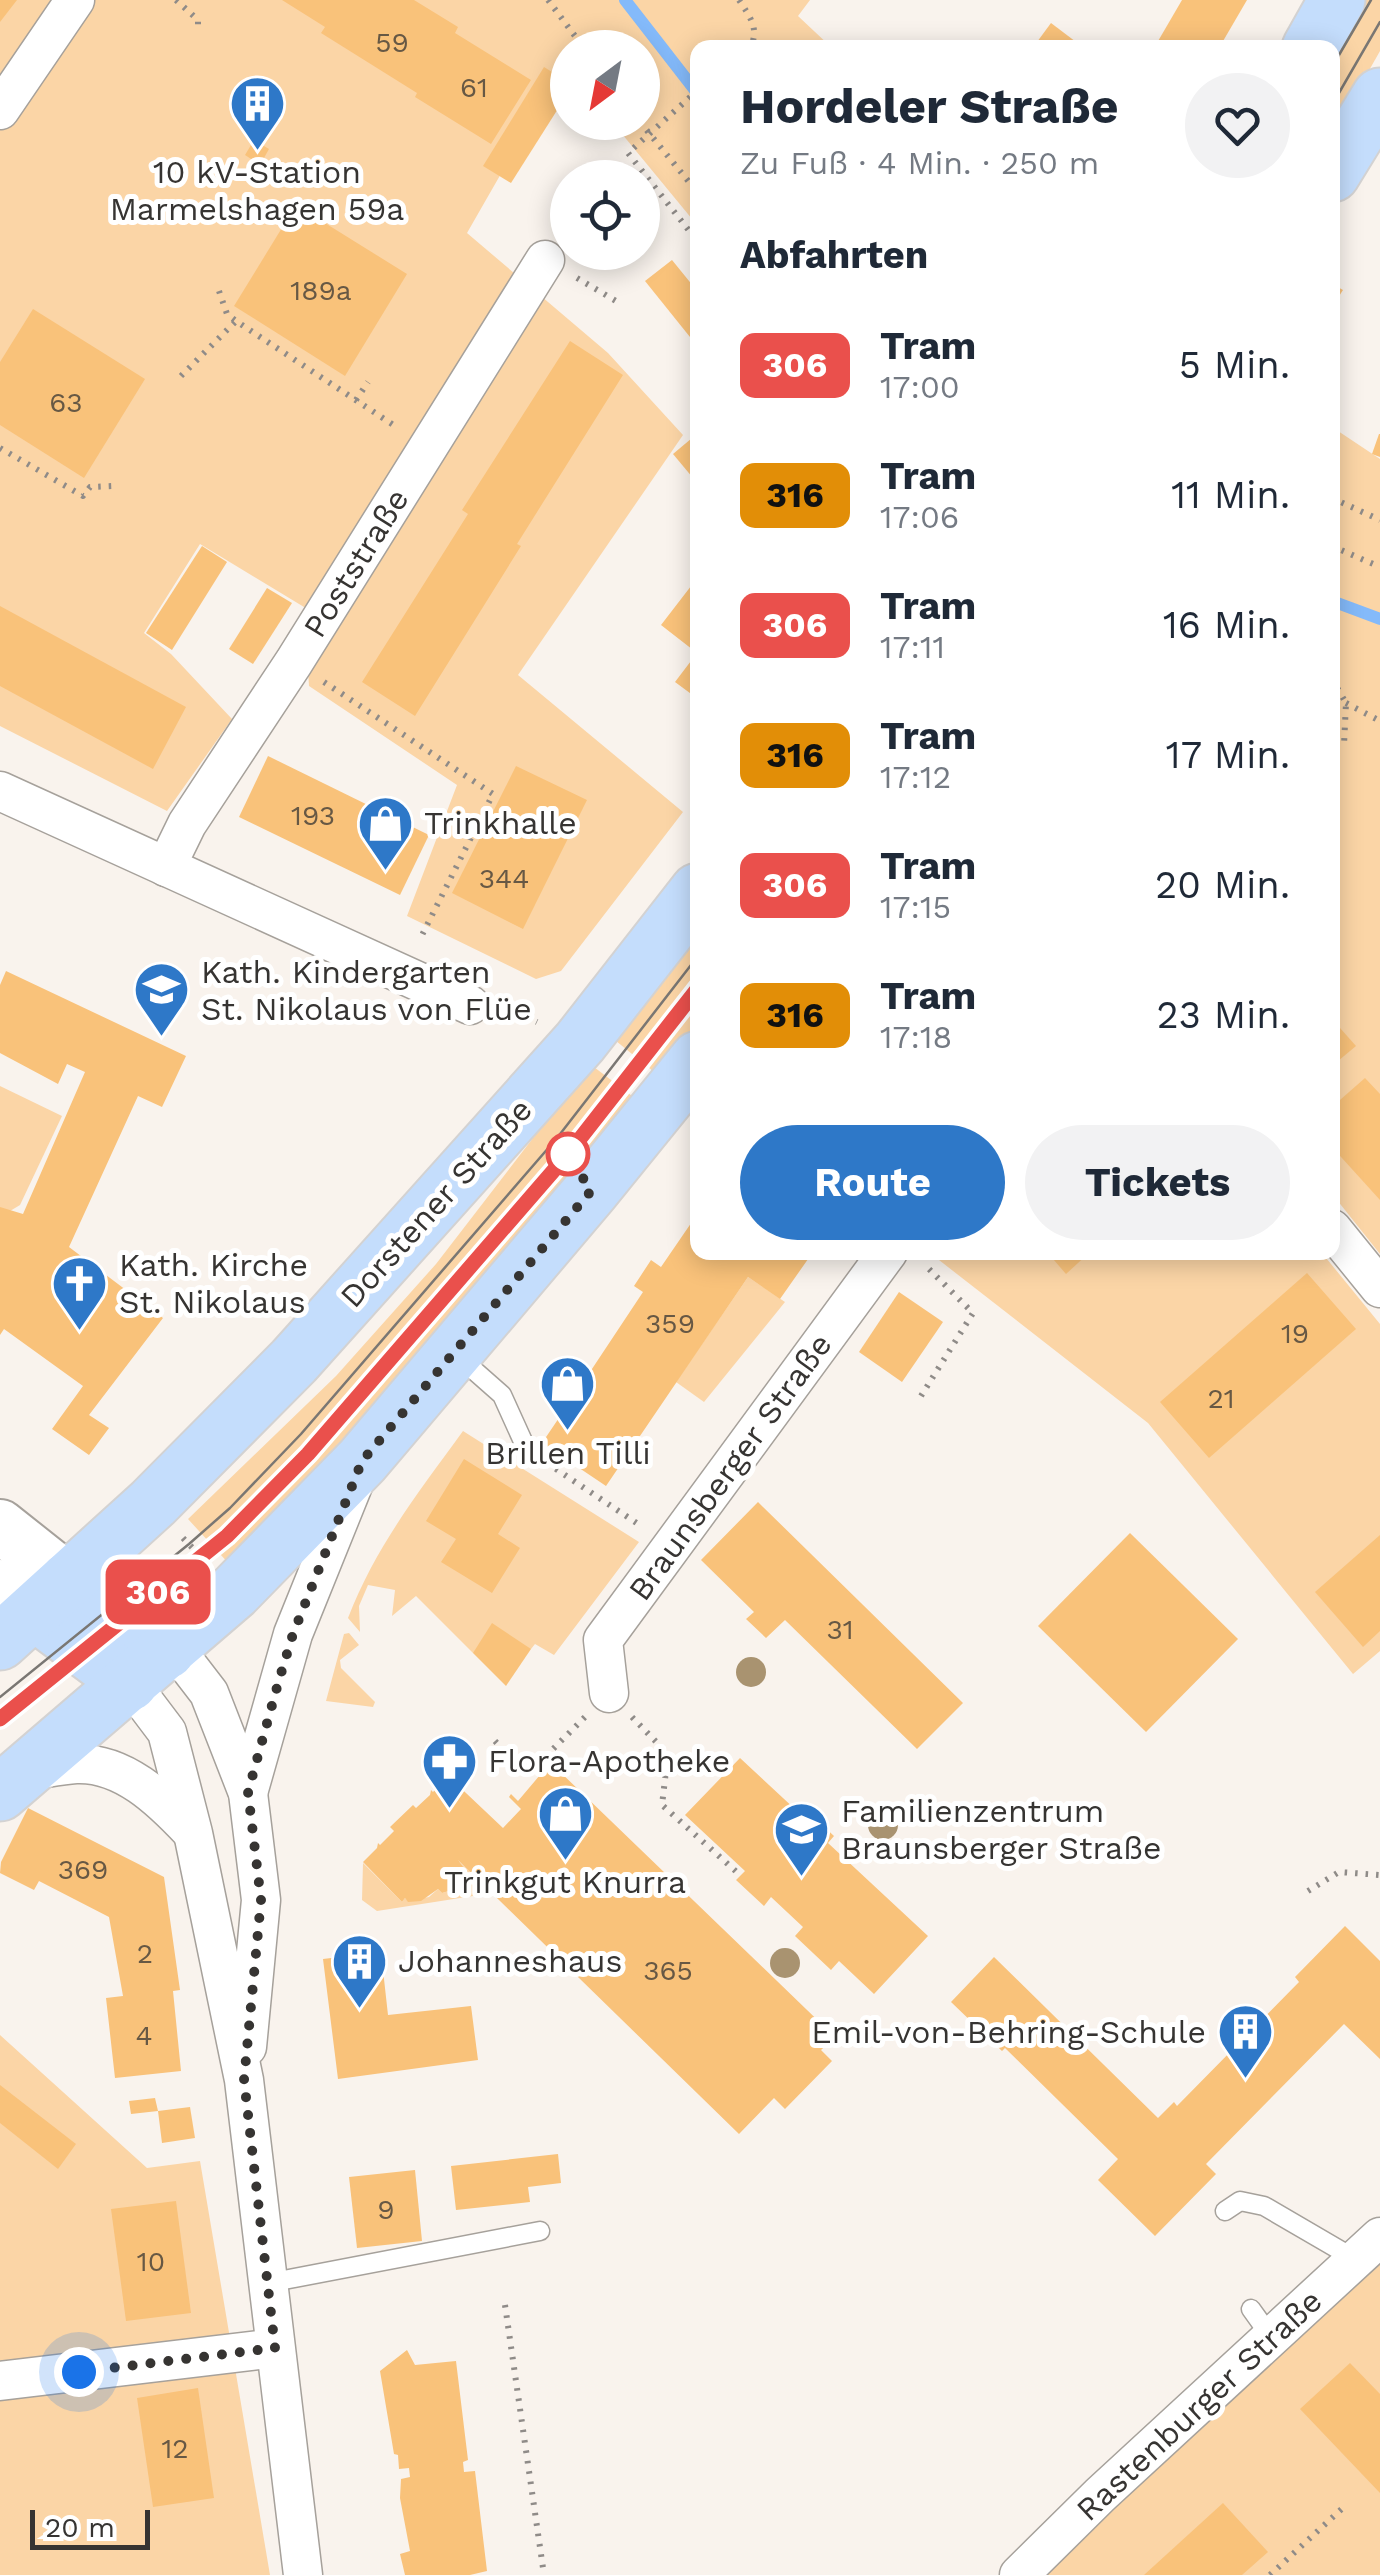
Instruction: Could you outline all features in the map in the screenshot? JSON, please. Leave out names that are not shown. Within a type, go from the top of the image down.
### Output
[{"type":"main road","points":[[1315,40],[1338,0]]},
{"type":"main road","points":[[1340,161],[1380,96]]},
{"type":"main road","name":"Dorstener Straße","points":[[26,1605],[153,1503],[294,1362],[580,1042],[690,900]]},
{"type":"main road","points":[[14,1782],[234,1592],[362,1461],[690,1077]]},
{"type":"main road","points":[[26,1605],[148,1667]]},
{"type":"street","points":[[0,110],[75,0]]},
{"type":"street","name":"Poststraße","points":[[166,866],[187,824],[294,662],[545,260]]},
{"type":"street","points":[[0,791],[470,1005]]},
{"type":"street","points":[[1340,1238],[1380,1288]]},
{"type":"street","name":"Braunsberger Straße","points":[[609,1693],[604,1640],[882,1260]]},
{"type":"street","points":[[248,1792],[293,1634],[362,1461]]},
{"type":"street","points":[[0,1526],[26,1605]]},
{"type":"street","points":[[244,2080],[261,1900],[248,1792],[208,1693],[189,1667],[148,1667],[193,1833],[244,2080],[303,2575]]},
{"type":"street","points":[[14,1782],[80,1764],[122,1775],[144,1786],[193,1833]]},
{"type":"street","name":"Rastenburger Straße","points":[[1019,2575],[1261,2323],[1373,2245]]},
{"type":"street","points":[[0,2381],[275,2348]]},
{"type":"lane","points":[[455,1354],[502,1395],[526,1448]]},
{"type":"lane","points":[[1225,2211],[1240,2201],[1264,2206],[1373,2245]]},
{"type":"lane","points":[[268,2283],[540,2231]]},
{"type":"path","points":[[176,0],[198,20],[198,32]]},
{"type":"path","points":[[548,0],[570,30]]},
{"type":"path","points":[[740,0],[754,22],[754,40]]},
{"type":"path","points":[[660,120],[690,96]]},
{"type":"path","points":[[633,160],[628,153],[640,140]]},
{"type":"path","points":[[654,140],[690,183]]},
{"type":"path","points":[[660,194],[690,232]]},
{"type":"path","points":[[219,291],[227,314],[236,321],[428,448]]},
{"type":"path","points":[[181,376],[236,321]]},
{"type":"path","points":[[356,400],[368,382]]},
{"type":"path","points":[[0,448],[83,496],[90,487],[114,486]]},
{"type":"path","points":[[1340,502],[1380,520]]},
{"type":"path","points":[[1340,552],[1380,567]]},
{"type":"path","points":[[294,662],[493,794],[402,974]]},
{"type":"path","points":[[1340,693],[1346,703],[1380,721]]},
{"type":"path","points":[[1344,745],[1346,703]]},
{"type":"path","points":[[470,1005],[500,1004],[580,1042]]},
{"type":"path","points":[[921,1260],[974,1313],[921,1396]]},
{"type":"path","points":[[526,1448],[670,1546]]},
{"type":"path","points":[[176,1530],[210,1567]]},
{"type":"path","points":[[495,1741],[527,1775],[609,1693],[668,1754],[662,1806],[740,1876]]},
{"type":"path","points":[[1308,1892],[1339,1872],[1380,1875]]},
{"type":"path","points":[[506,2305],[544,2575]]},
{"type":"path","points":[[1270,2575],[1347,2504]]},
{"type":"shaded area","points":[[0,0],[810,0],[798,16],[824,40],[690,40],[690,216],[660,180],[660,160],[643,160],[627,140],[660,140],[660,30],[550,30],[550,88],[467,233],[608,353],[683,435],[518,675],[683,812],[561,971],[536,979],[407,916],[457,785],[309,686],[304,607],[200,544],[144,633],[171,654],[232,719],[167,811],[0,726]]},
{"type":"shaded area","points":[[1360,0],[1380,0],[1380,51],[1340,122],[1340,40],[1337,40]]},
{"type":"shaded area","points":[[1340,432],[1380,459],[1380,1254],[1340,1204]]},
{"type":"shaded area","points":[[690,932],[690,1034],[659,1076],[610,1036]]},
{"type":"shaded area","points":[[590,1064],[640,1102],[562,1196],[231,1566],[188,1519],[336,1376],[436,1264]]},
{"type":"shaded area","points":[[0,1086],[62,1116],[20,1205],[0,1217]]},
{"type":"shaded area","points":[[939,1260],[1328,1260],[1380,1324],[1380,1651],[1353,1674],[1148,1423]]},
{"type":"shaded area","points":[[748,1277],[785,1302],[704,1402],[676,1382]]},
{"type":"shaded area","points":[[463,1431],[639,1542],[554,1655],[535,1644],[531,1649],[473,1653],[416,1596],[392,1616],[395,1590],[368,1585],[359,1606],[360,1632],[348,1618],[385,1544]]},
{"type":"shaded area","points":[[349,1633],[359,1645],[340,1660],[341,1668],[375,1702],[373,1707],[326,1701],[344,1634]]},
{"type":"shaded area","points":[[458,1860],[492,1893],[377,1911],[362,1900],[363,1863],[402,1902],[405,1898],[408,1901],[429,1897],[438,1889],[442,1893],[452,1890],[468,1873]]},
{"type":"shaded area","points":[[0,2035],[147,2168],[200,2161],[270,2575],[0,2575]]},
{"type":"shaded area","points":[[1380,2244],[1380,2575],[1019,2575]]},
{"type":"building","points":[[0,0],[17,0],[0,22]]},
{"type":"building","points":[[282,0],[414,0],[458,27],[455,33],[531,80],[491,144],[321,33],[325,27]]},
{"type":"building","points":[[1182,0],[1247,0],[1224,40],[1159,40]]},
{"type":"building","points":[[1051,23],[1073,40],[1038,40]]},
{"type":"building","points":[[544,67],[550,71],[550,121],[511,183],[483,166]]},
{"type":"building","name":"10 kV-Station Marmelshagen 59a","points":[[254,140],[269,149],[260,165],[245,155]]},
{"type":"building","points":[[296,205],[407,274],[345,376],[234,306]]},
{"type":"building","points":[[672,260],[690,282],[690,337],[645,281]]},
{"type":"building","points":[[33,309],[145,379],[84,478],[0,425],[0,362]]},
{"type":"building","points":[[570,341],[623,375],[415,716],[362,682],[468,514],[462,510]]},
{"type":"building","points":[[1380,434],[1380,457],[1372,454]]},
{"type":"building","points":[[690,440],[690,474],[673,454]]},
{"type":"building","points":[[202,546],[227,562],[172,650],[146,633]]},
{"type":"building","points":[[690,587],[690,648],[661,625]]},
{"type":"building","points":[[267,588],[292,603],[253,664],[229,649]]},
{"type":"building","points":[[0,606],[186,707],[153,769],[0,686]]},
{"type":"building","points":[[690,662],[690,693],[675,682]]},
{"type":"building","points":[[268,756],[429,835],[400,895],[239,817]]},
{"type":"building","points":[[516,766],[587,800],[523,929],[452,893]]},
{"type":"building","points":[[6,971],[186,1056],[162,1107],[138,1096],[69,1247],[163,1318],[89,1415],[109,1428],[89,1455],[52,1429],[83,1386],[4,1329],[0,1335],[0,1207],[23,1214],[85,1072],[67,1064],[58,1084],[0,1053],[0,985]]},
{"type":"building","points":[[1340,1028],[1356,1046],[1340,1059]]},
{"type":"building","points":[[1365,1078],[1380,1094],[1380,1200],[1340,1156],[1340,1100]]},
{"type":"building","points":[[690,1225],[690,1260],[807,1260],[780,1299],[748,1277],[606,1486],[542,1443],[565,1409],[556,1403],[572,1378],[582,1384],[643,1292],[634,1286],[651,1260],[661,1267]]},
{"type":"building","points":[[1054,1260],[1081,1260],[1066,1274]]},
{"type":"building","points":[[1307,1273],[1356,1329],[1209,1458],[1160,1402]]},
{"type":"building","points":[[899,1292],[943,1322],[902,1382],[859,1352]]},
{"type":"building","points":[[464,1459],[522,1495],[498,1534],[520,1548],[492,1593],[441,1562],[456,1539],[426,1521]]},
{"type":"building","points":[[758,1502],[963,1703],[917,1749],[785,1620],[766,1638],[746,1619],[754,1612],[701,1560]]},
{"type":"building","points":[[1130,1533],[1238,1639],[1146,1732],[1038,1626]]},
{"type":"building","points":[[1380,1535],[1380,1631],[1363,1647],[1315,1592]]},
{"type":"building","points":[[492,1623],[531,1649],[506,1686],[473,1653]]},
{"type":"building","name":"Familienzentrum Braunsberger Straße","points":[[740,1758],[797,1811],[802,1806],[834,1836],[828,1843],[928,1936],[874,1994],[839,1961],[831,1970],[795,1936],[803,1927],[771,1897],[764,1906],[736,1880],[745,1871],[685,1815]]},
{"type":"building","points":[[551,1762],[835,2037],[821,2050],[832,2061],[785,2109],[774,2098],[739,2134],[458,1860],[468,1873],[452,1890],[442,1893],[438,1889],[421,1901],[408,1902],[405,1898],[402,1902],[363,1862],[394,1831],[390,1827],[448,1776],[503,1828],[521,1809],[509,1797],[511,1794],[518,1801]]},
{"type":"building","points":[[28,1808],[164,1877],[180,1990],[173,1991],[181,2071],[115,2078],[106,1998],[123,1996],[109,1917],[39,1881],[34,1890],[0,1873],[1,1862]]},
{"type":"building","name":"Emil-von-Behring-Schule","points":[[1345,1926],[1380,1961],[1380,2059],[1344,2024],[1206,2164],[1216,2174],[1155,2236],[1098,2180],[1118,2159],[1005,2048],[1002,2051],[951,2002],[994,1957],[1158,2118],[1174,2102],[1177,2106],[1299,1982],[1295,1977]]},
{"type":"building","name":"Johanneshaus","points":[[381,1952],[388,2015],[471,2006],[478,2060],[338,2079],[323,1959]]},
{"type":"building","points":[[0,2085],[76,2144],[58,2169],[0,2123]]},
{"type":"building","points":[[155,2098],[158,2111],[131,2114],[129,2101]]},
{"type":"building","points":[[190,2107],[195,2138],[162,2143],[158,2111]]},
{"type":"building","points":[[558,2154],[561,2183],[528,2187],[530,2202],[456,2210],[451,2166]]},
{"type":"building","points":[[415,2170],[422,2241],[357,2248],[349,2177]]},
{"type":"building","points":[[176,2201],[191,2313],[126,2321],[111,2209]]},
{"type":"building","points":[[407,2350],[415,2365],[456,2361],[468,2460],[463,2462],[464,2472],[475,2471],[487,2571],[470,2575],[405,2575],[400,2554],[410,2551],[400,2498],[401,2479],[410,2477],[409,2468],[399,2469],[398,2455],[394,2454],[380,2371]]},
{"type":"building","points":[[1350,2363],[1380,2394],[1380,2493],[1300,2409]]},
{"type":"building","points":[[198,2388],[214,2498],[153,2507],[137,2398]]},
{"type":"building","points":[[1223,2503],[1268,2552],[1242,2575],[1144,2575]]},
{"type":"waterway","points":[[625,0],[690,84]]},
{"type":"waterway","points":[[1340,604],[1380,619]]},
{"type":"tram line","points":[[1340,53],[1371,0]]},
{"type":"tram line","points":[[1340,91],[1380,22]]},
{"type":"tram line","points":[[0,1697],[189,1544],[230,1508],[301,1434],[557,1138],[690,966]]},
{"type":"tram line","points":[[0,1719],[227,1535],[308,1455],[568,1154],[690,998]]},
{"type":"tram line","name":"306","points":[[0,1719],[227,1536],[308,1454],[568,1154],[690,998]]},
{"type":"place","name":"10 kV-Station Marmelshagen 59a","points":[[257,152]]},
{"type":"place","name":"Trinkhalle","points":[[385,872]]},
{"type":"place","name":"Kath. Kindergarten St. Nikolaus von Flüe","points":[[162,1039]]},
{"type":"place","name":"Kath. Kirche St. Nikolaus","points":[[80,1332]]},
{"type":"place","name":"Brillen Tilli","points":[[568,1433]]},
{"type":"place","name":"Flora-Apotheke","points":[[449,1810]]},
{"type":"place","name":"Trinkgut Knurra","points":[[565,1862]]},
{"type":"place","name":"Familienzentrum Braunsberger Straße","points":[[802,1878]]},
{"type":"place","name":"Johanneshaus","points":[[359,2010]]},
{"type":"place","name":"Emil-von-Behring-Schule","points":[[1245,2081]]},
{"type":"route","points":[[79,2372],[275,2348],[244,2080],[261,1900],[248,1792],[293,1634],[362,1461],[591,1191],[568,1154]]}]
